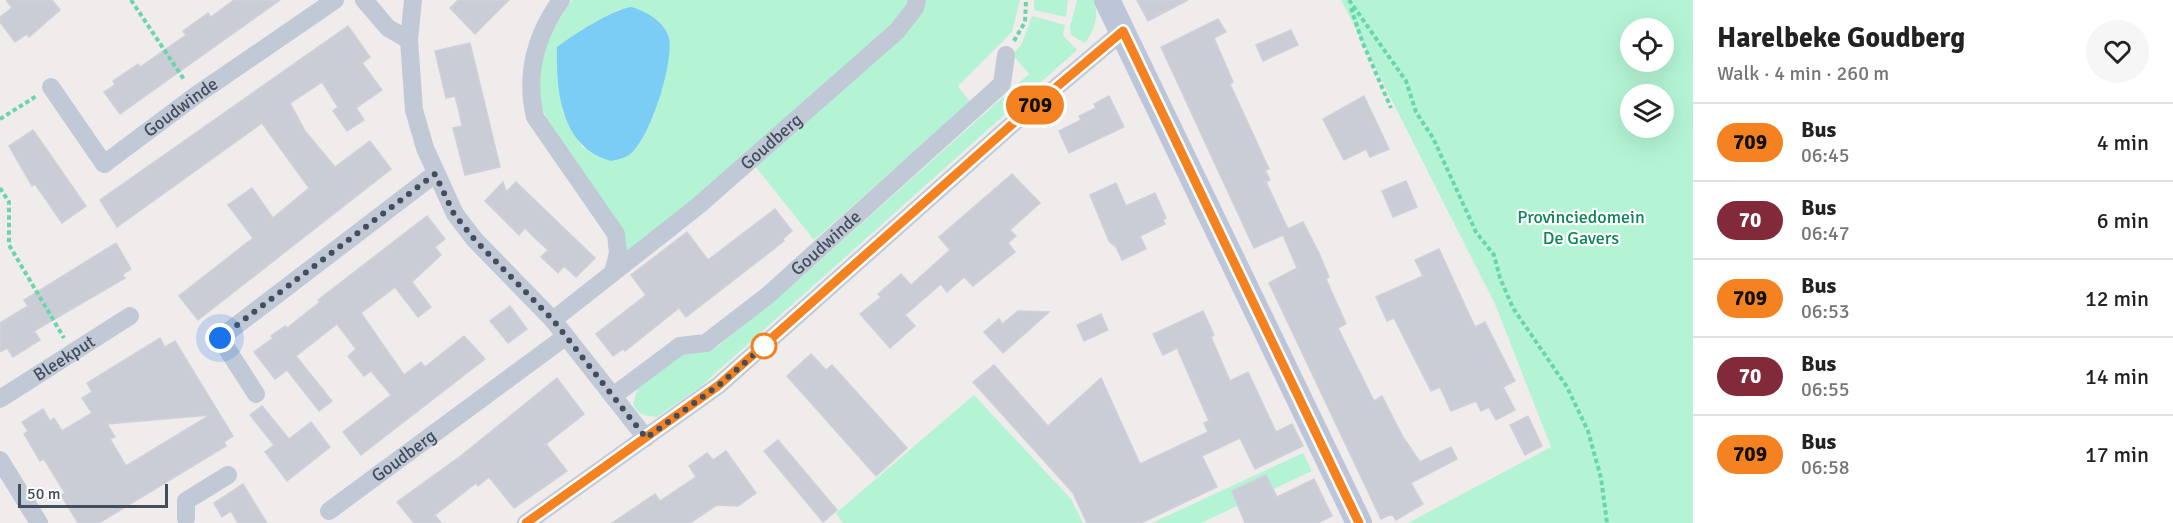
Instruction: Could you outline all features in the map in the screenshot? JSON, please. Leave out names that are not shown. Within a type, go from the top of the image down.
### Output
[{"type":"street","name":"Goudwinde","points":[[51,87],[104,164],[195,96],[335,0]]},
{"type":"street","points":[[364,0],[388,28],[409,40]]},
{"type":"street","points":[[413,0],[409,40],[414,110],[435,174],[454,214],[475,240],[553,320],[646,438]]},
{"type":"street","points":[[561,0],[540,36],[532,59],[532,104],[535,117],[616,234],[618,253],[613,273]]},
{"type":"street","name":"Goudberg","points":[[553,320],[698,206],[897,31],[915,8],[917,0]]},
{"type":"street","points":[[1107,0],[1359,523]]},
{"type":"street","points":[[526,523],[719,385],[1009,127],[1123,31]]},
{"type":"street","name":"Goudwinde","points":[[613,396],[680,346],[706,343],[767,296],[1002,84],[1005,55]]},
{"type":"street","points":[[256,394],[220,338],[435,174]]},
{"type":"street","name":"Bleekput","points":[[0,399],[130,316]]},
{"type":"street","name":"Goudberg","points":[[329,511],[566,337]]},
{"type":"street","points":[[0,460],[39,523]]},
{"type":"street","points":[[184,521],[186,501],[228,475]]},
{"type":"path","points":[[131,0],[195,96]]},
{"type":"path","points":[[1005,55],[1025,22],[1026,0]]},
{"type":"path","points":[[1349,2],[1362,41],[1391,108]]},
{"type":"path","points":[[1349,2],[1379,39],[1406,81],[1416,112],[1432,138],[1476,232],[1494,255],[1500,278],[1513,308],[1567,387],[1590,440],[1601,478],[1608,523]]},
{"type":"path","points":[[0,119],[51,87]]},
{"type":"path","points":[[0,188],[9,202],[9,245],[73,352]]},
{"type":"green space","points":[[572,0],[911,0],[894,24],[720,178],[624,255],[539,104],[540,50]],"holes":[[[620,9],[655,21],[661,26],[669,40],[654,115],[629,155],[583,148],[562,111],[581,30]]]},
{"type":"green space","points":[[926,0],[1020,0],[1012,32],[958,86],[970,102],[814,240],[755,166]]},
{"type":"green space","points":[[1034,0],[1068,0],[1066,17],[1034,10]]},
{"type":"green space","points":[[1077,0],[1094,0],[1095,23],[1085,43],[1071,35],[1070,27]]},
{"type":"green space","name":"Provinciedomein De Gavers","points":[[1341,0],[1693,0],[1693,523],[1408,523],[1551,447],[1495,304]]},
{"type":"green space","points":[[1032,16],[1065,25],[1063,35],[1077,50],[700,387],[657,417],[637,411],[633,404],[638,388],[685,352],[705,352],[717,347],[796,282],[1029,74],[1013,55],[1022,43]]},
{"type":"green space","points":[[974,395],[1071,499],[1083,523],[843,523],[836,513]]},
{"type":"green space","points":[[1303,453],[1312,471],[1201,523],[1152,523]]},
{"type":"water","points":[[631,7],[649,14],[659,22],[667,32],[670,50],[659,100],[645,134],[629,155],[611,161],[594,154],[581,144],[572,131],[560,99],[557,47],[603,18]]},
{"type":"building","points":[[6,0],[52,0],[60,10],[29,37],[27,34],[15,42],[0,22],[0,17],[12,8]]},
{"type":"building","points":[[234,0],[280,0],[120,114],[104,92],[115,85],[113,81],[138,64],[140,67],[186,35],[183,31],[208,13],[211,17]]},
{"type":"building","points":[[458,0],[509,0],[475,34],[450,8]]},
{"type":"building","points":[[1137,0],[1188,0],[1148,21]]},
{"type":"building","points":[[1218,19],[1226,32],[1214,38],[1233,82],[1230,84],[1269,169],[1265,170],[1270,180],[1266,182],[1288,229],[1303,222],[1318,251],[1329,277],[1326,279],[1346,324],[1338,328],[1374,401],[1382,396],[1403,437],[1420,462],[1451,447],[1457,459],[1411,483],[1423,504],[1396,520],[1392,514],[1381,519],[1269,283],[1297,268],[1283,235],[1254,248],[1161,47]]},
{"type":"building","points":[[348,26],[370,57],[362,63],[382,90],[356,108],[364,120],[347,131],[333,111],[338,107],[322,82],[290,103],[305,131],[335,167],[370,141],[391,169],[198,320],[179,296],[253,238],[228,205],[252,188],[273,218],[309,188],[262,123],[117,227],[100,200]]},
{"type":"building","points":[[1291,30],[1298,45],[1263,61],[1256,45]]},
{"type":"building","points":[[470,43],[500,167],[465,175],[453,128],[462,126],[459,111],[455,96],[446,98],[435,51]]},
{"type":"building","points":[[1109,96],[1124,127],[1069,153],[1059,131],[1081,120],[1079,116],[1096,108],[1094,104]]},
{"type":"building","points":[[1364,96],[1389,149],[1370,157],[1366,149],[1344,160],[1323,119]]},
{"type":"building","points":[[33,130],[86,206],[62,223],[35,184],[32,186],[9,146]]},
{"type":"building","points":[[1012,174],[1040,203],[1010,230],[1016,236],[1008,243],[1015,252],[973,286],[964,277],[947,292],[941,284],[905,315],[915,326],[890,348],[860,314],[881,297],[878,294],[901,274],[911,285],[950,250],[939,237]]},
{"type":"building","points":[[1406,181],[1417,207],[1393,217],[1382,191]]},
{"type":"building","points":[[503,182],[506,192],[516,182],[595,258],[576,277],[564,266],[558,273],[541,257],[548,250],[525,228],[519,235],[485,201]]},
{"type":"building","points":[[1116,183],[1126,206],[1155,193],[1166,218],[1163,220],[1165,224],[1140,236],[1146,249],[1122,260],[1116,247],[1109,241],[1090,195]]},
{"type":"building","points":[[775,209],[792,231],[783,239],[784,241],[686,317],[679,308],[625,351],[623,349],[613,356],[596,334],[646,295],[631,275],[687,232],[708,260]]},
{"type":"building","points":[[427,216],[445,239],[435,247],[441,255],[412,282],[431,307],[418,317],[395,287],[361,313],[404,375],[421,362],[425,367],[464,336],[485,359],[361,455],[343,432],[391,395],[371,371],[364,376],[348,356],[356,349],[337,324],[296,356],[332,401],[319,411],[287,370],[275,379],[254,352],[273,338],[271,336],[285,326],[287,328],[320,302],[318,300]]},
{"type":"building","points":[[116,243],[131,269],[122,275],[125,278],[34,331],[40,340],[13,357],[7,348],[0,352],[0,323],[28,306],[24,300]]},
{"type":"building","points":[[1439,249],[1475,327],[1485,322],[1515,381],[1503,387],[1515,410],[1496,420],[1489,407],[1481,411],[1476,401],[1451,411],[1440,387],[1431,391],[1394,318],[1387,321],[1376,297],[1423,276],[1415,260]]},
{"type":"building","points":[[510,306],[527,329],[508,343],[490,321]]},
{"type":"building","points":[[1018,311],[1049,312],[1003,353],[984,332],[999,319],[1002,324]]},
{"type":"building","points":[[1203,311],[1214,335],[1211,337],[1230,381],[1248,372],[1276,432],[1292,424],[1303,446],[1255,469],[1240,438],[1202,456],[1217,487],[1141,523],[1087,523],[1073,493],[973,382],[994,365],[1048,426],[1101,378],[1140,464],[1208,432],[1204,423],[1209,421],[1177,348],[1163,355],[1153,334]]},
{"type":"building","points":[[1101,314],[1108,330],[1084,341],[1077,325]]},
{"type":"building","points":[[160,338],[165,347],[175,341],[233,436],[224,442],[226,446],[99,523],[78,523],[61,495],[65,493],[44,459],[40,461],[24,434],[28,431],[22,422],[43,409],[50,421],[54,418],[62,431],[92,413],[82,398],[92,392],[87,383]],"holes":[[[210,415],[126,466],[110,439],[115,437],[107,424]]]},
{"type":"building","points":[[811,354],[826,370],[832,365],[907,448],[876,476],[787,376]]},
{"type":"building","points":[[557,378],[584,414],[546,444],[567,471],[514,508],[489,477],[478,486],[476,483],[435,515],[441,523],[414,523],[397,502],[462,455]]},
{"type":"building","points":[[262,406],[289,439],[311,422],[330,447],[287,481],[265,452],[274,445],[250,415]]},
{"type":"building","points":[[1528,416],[1542,446],[1525,455],[1510,425]]},
{"type":"building","points":[[778,440],[837,510],[823,522],[764,451]]},
{"type":"building","points":[[726,451],[756,493],[738,506],[717,505],[690,523],[612,523],[655,494],[660,501],[696,477],[689,466],[707,453],[713,460]]},
{"type":"building","points":[[1266,475],[1277,497],[1314,479],[1332,516],[1318,523],[1245,523],[1232,491]]},
{"type":"building","points":[[243,484],[267,523],[238,523],[231,511],[222,517],[214,503]]},
{"type":"bus line","name":"709","points":[[526,523],[719,385],[1009,127],[1123,31],[1359,523]]},
{"type":"route","points":[[220,338],[435,174],[454,214],[475,240],[553,320],[646,438],[719,385],[771,340],[764,346]]}]
